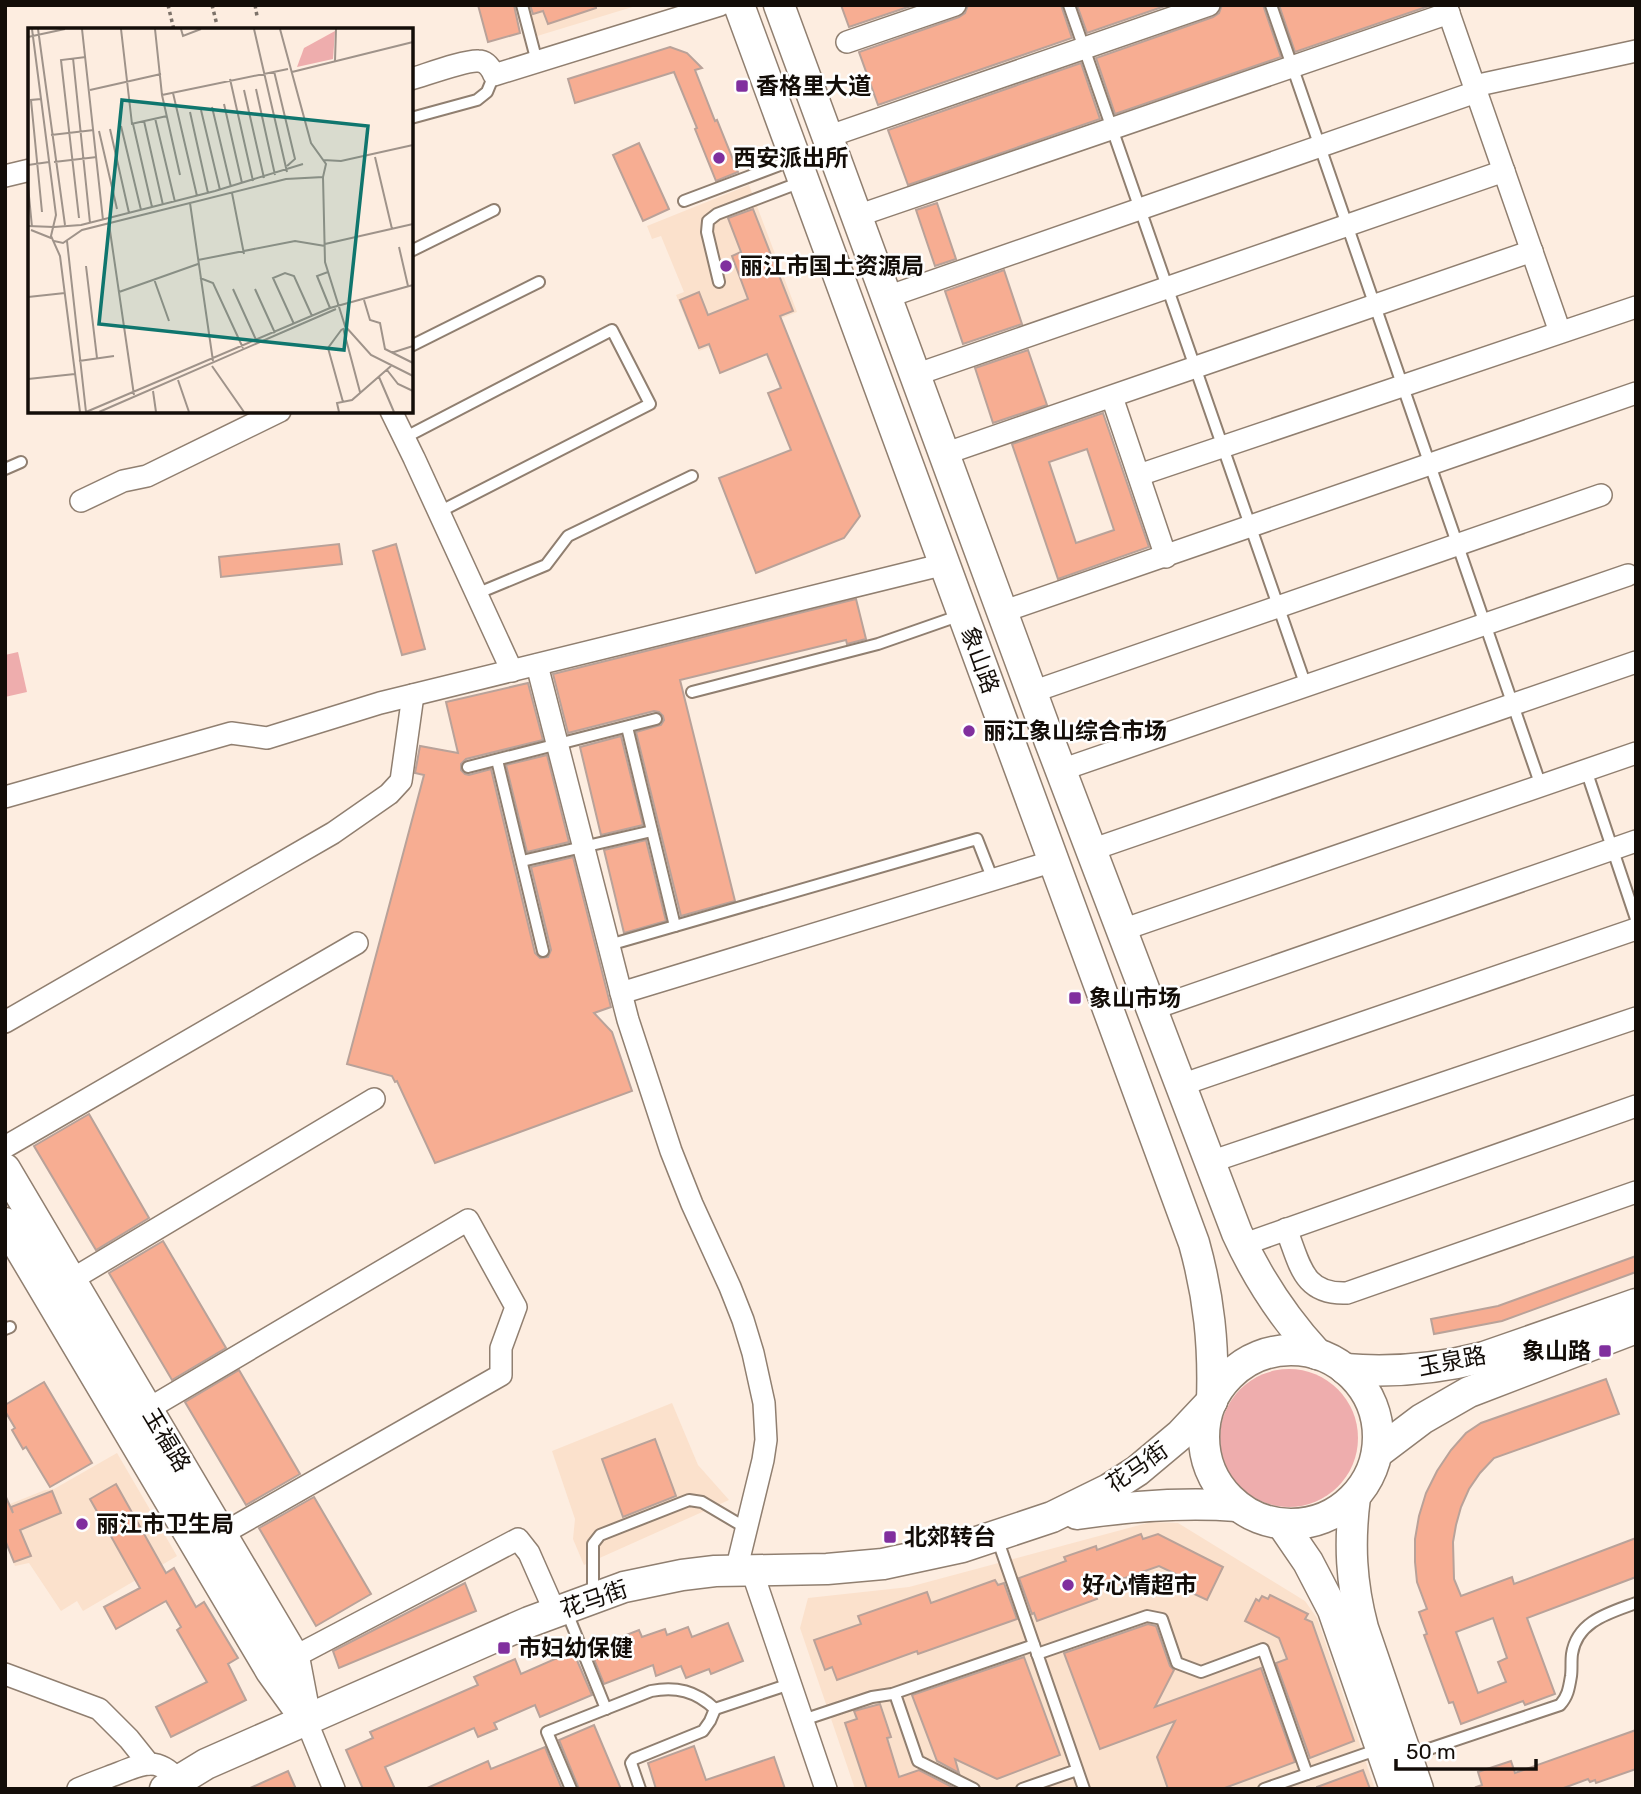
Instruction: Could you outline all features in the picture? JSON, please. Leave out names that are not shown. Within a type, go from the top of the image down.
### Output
[{"type":"main road","name":"象山路","points":[[739,5],[1194,1242],[1212,1333],[1212,1401]]},
{"type":"main road","name":"象山路","points":[[779,5],[1061,770],[1242,1245],[1272,1300],[1317,1354]]},
{"type":"main road","name":"玉福路","points":[[5,1169],[294,1657],[306,1720]]},
{"type":"main road","name":"玉福路","points":[[5,1223],[271,1671],[306,1720]]},
{"type":"main road","name":"玉泉路","points":[[1345,1369],[1395,1371],[1463,1362],[1636,1304]]},
{"type":"main road","name":"玉泉路","points":[[1377,1453],[1422,1419],[1469,1392],[1636,1328]]},
{"type":"main road","points":[[1288,1350],[1317,1354],[1332,1360],[1356,1379],[1372,1405],[1377,1421],[1377,1453],[1365,1483],[1343,1508],[1322,1519],[1298,1525],[1265,1521],[1237,1506],[1215,1480],[1205,1450],[1206,1417],[1220,1387],[1230,1374],[1243,1364],[1273,1352],[1288,1350]]},
{"type":"main road","name":"花马街","points":[[172,1784],[206,1764],[306,1720],[560,1610],[624,1587],[682,1575],[883,1564],[962,1546],[1052,1517],[1109,1489],[1137,1471],[1172,1443],[1212,1401]]},
{"type":"main road","points":[[1355,1497],[1351,1552],[1357,1604],[1394,1752],[1395,1789]]},
{"type":"main road","name":"花马街","points":[[1052,1517],[1144,1505],[1237,1506]]},
{"type":"main road","points":[[1282,1524],[1308,1562],[1333,1610],[1394,1752],[1418,1789]]},
{"type":"street","points":[[413,78],[475,61],[486,64],[494,75],[720,5]]},
{"type":"street","points":[[847,42],[955,5]]},
{"type":"street","points":[[827,137],[1209,5]]},
{"type":"street","points":[[857,216],[1293,67],[1447,9],[1560,332]]},
{"type":"street","points":[[887,297],[1475,89],[1636,51]]},
{"type":"street","points":[[5,176],[28,170]]},
{"type":"street","points":[[915,375],[1504,171]]},
{"type":"street","points":[[944,454],[1532,251]]},
{"type":"street","points":[[1139,475],[1636,307]]},
{"type":"street","points":[[1003,612],[1636,393]]},
{"type":"street","points":[[1112,397],[1166,556]]},
{"type":"street","points":[[81,501],[123,481],[147,476],[276,413]]},
{"type":"street","points":[[392,413],[512,671]]},
{"type":"street","points":[[1032,692],[1601,495]]},
{"type":"street","points":[[5,797],[231,733],[267,738],[380,703],[944,564]]},
{"type":"street","points":[[1061,770],[1628,575]]},
{"type":"street","points":[[1091,850],[1636,662]]},
{"type":"street","points":[[537,664],[628,1020],[671,1152],[730,1287],[753,1353],[764,1403],[766,1440],[746,1528],[744,1571],[790,1684],[826,1789]]},
{"type":"street","points":[[5,1022],[333,833],[389,794],[401,781],[413,695]]},
{"type":"street","points":[[1122,930],[1636,753]]},
{"type":"street","points":[[1152,1009],[1636,841]]},
{"type":"street","points":[[621,993],[1054,861]]},
{"type":"street","points":[[1181,1085],[1636,929]]},
{"type":"street","points":[[5,1147],[357,943]]},
{"type":"street","points":[[1210,1162],[1636,1018]]},
{"type":"street","points":[[71,1280],[374,1099]]},
{"type":"street","points":[[1242,1245],[1636,1106]]},
{"type":"street","points":[[1286,1229],[1307,1280],[1325,1292],[1347,1293],[1636,1192]]},
{"type":"street","points":[[148,1409],[468,1220],[516,1307],[501,1348],[501,1376],[222,1534]]},
{"type":"street","points":[[294,1657],[518,1539],[529,1553],[560,1610]]},
{"type":"street","points":[[5,1673],[99,1709],[149,1763]]},
{"type":"street","name":"玉福路","points":[[306,1720],[334,1789]]},
{"type":"street","points":[[78,1789],[149,1763],[164,1767],[172,1773],[172,1784]]},
{"type":"lane","points":[[522,5],[537,62]]},
{"type":"lane","points":[[1069,5],[1306,686]]},
{"type":"lane","points":[[1271,5],[1541,786]]},
{"type":"lane","points":[[413,117],[477,100],[487,92],[494,75]]},
{"type":"lane","points":[[684,201],[800,170]]},
{"type":"lane","points":[[719,282],[706,232],[708,221],[800,170]]},
{"type":"lane","points":[[413,250],[494,210]]},
{"type":"lane","points":[[413,345],[539,282]]},
{"type":"lane","points":[[404,438],[612,330],[650,404],[439,512]]},
{"type":"lane","points":[[5,469],[22,462]]},
{"type":"lane","points":[[476,594],[546,565],[568,537],[692,476]]},
{"type":"lane","points":[[692,692],[878,644],[963,614]]},
{"type":"lane","points":[[468,767],[656,719]]},
{"type":"lane","points":[[627,727],[675,926]]},
{"type":"lane","points":[[497,760],[543,951]]},
{"type":"lane","points":[[1586,770],[1636,919]]},
{"type":"lane","points":[[522,861],[652,831]]},
{"type":"lane","points":[[609,945],[978,839],[993,880]]},
{"type":"lane","points":[[593,1598],[593,1544],[600,1535],[689,1500],[702,1502],[746,1528]]},
{"type":"lane","points":[[996,1535],[1084,1789]]},
{"type":"lane","points":[[1264,1789],[1307,1774],[1560,1705],[1569,1693],[1572,1652],[1581,1632],[1599,1617],[1636,1603]]},
{"type":"lane","points":[[560,1610],[606,1709]]},
{"type":"lane","points":[[803,1720],[1147,1616],[1162,1619],[1177,1663],[1201,1672],[1263,1649],[1307,1774]]},
{"type":"lane","points":[[640,1789],[631,1763],[634,1759],[703,1731],[715,1709],[790,1684]]},
{"type":"lane","points":[[571,1789],[547,1732],[651,1692],[673,1689],[696,1694],[715,1709]]},
{"type":"lane","points":[[895,1693],[918,1761],[974,1789]]},
{"type":"lane","points":[[1021,1789],[1077,1770]]},
{"type":"path","points":[[168,5],[174,28]]},
{"type":"path","points":[[212,5],[217,25]]},
{"type":"path","points":[[255,5],[257,16]]},
{"type":"shaded area","points":[[515,5],[639,5],[524,40]]},
{"type":"shaded area","name":"丽江市国土资源局","points":[[749,185],[797,312],[699,351],[676,295],[684,292],[661,236],[652,239],[647,226]]},
{"type":"shaded area","points":[[18,652],[27,692],[5,697],[5,655]]},
{"type":"shaded area","points":[[1289,1369],[1315,1374],[1338,1389],[1353,1412],[1358,1438],[1353,1464],[1338,1487],[1315,1502],[1289,1507],[1263,1502],[1240,1487],[1225,1464],[1220,1438],[1225,1412],[1240,1389],[1263,1374]]},
{"type":"shaded area","points":[[672,1403],[698,1465],[729,1500],[584,1565],[573,1539],[575,1519],[552,1451]]},
{"type":"shaded area","name":"丽江市卫生局","points":[[117,1453],[177,1556],[83,1611],[77,1601],[61,1611],[29,1563],[15,1566],[5,1542],[5,1506],[54,1489]]},
{"type":"shaded area","points":[[1151,1522],[1178,1523],[1305,1601],[1317,1618],[1375,1789],[855,1789],[800,1628],[808,1598],[909,1587]]},
{"type":"building","points":[[478,5],[514,5],[520,33],[488,42]]},
{"type":"building","points":[[530,5],[596,5],[596,8],[548,24],[543,11],[533,14]]},
{"type":"building","points":[[841,5],[914,5],[849,27]]},
{"type":"building","points":[[968,5],[1061,5],[1072,38],[878,105],[859,52],[959,17],[965,13]]},
{"type":"building","points":[[1077,5],[1168,5],[1087,33]]},
{"type":"building","points":[[1222,5],[1263,5],[1281,57],[1115,114],[1096,58],[1213,17],[1219,13]]},
{"type":"building","points":[[1279,5],[1429,5],[1429,6],[1295,52]]},
{"type":"building","points":[[670,47],[687,53],[702,68],[695,70],[738,172],[716,181],[674,72],[575,103],[568,79]]},
{"type":"building","points":[[1081,63],[1100,119],[908,185],[888,130]]},
{"type":"building","points":[[639,143],[669,209],[643,221],[613,155]]},
{"type":"building","points":[[937,203],[956,259],[935,266],[916,210]]},
{"type":"building","points":[[753,209],[793,311],[780,316],[860,516],[844,538],[756,573],[719,478],[791,450],[768,393],[781,388],[767,354],[720,373],[709,344],[699,348],[680,300],[699,292],[708,315],[748,299],[732,256],[741,252],[728,218]]},
{"type":"building","points":[[1004,270],[1022,324],[963,344],[945,291]]},
{"type":"building","points":[[1028,350],[1047,405],[993,423],[975,368]]},
{"type":"building","points":[[1103,413],[1149,547],[1058,579],[1012,444]],"holes":[[[1087,449],[1114,530],[1076,543],[1049,462]]]},
{"type":"building","points":[[339,544],[342,564],[221,577],[219,557]]},
{"type":"building","points":[[396,544],[425,649],[402,655],[373,551]]},
{"type":"building","points":[[856,599],[866,639],[847,644],[846,640],[680,680],[735,901],[681,916],[636,732],[661,725],[663,716],[654,711],[568,733],[553,674]]},
{"type":"building","points":[[528,683],[543,740],[466,759],[461,764],[461,770],[469,775],[491,769],[535,953],[540,958],[548,957],[551,950],[531,867],[573,857],[611,1007],[594,1013],[612,1032],[632,1091],[435,1163],[397,1081],[395,1082],[392,1076],[347,1064],[424,775],[415,773],[420,746],[458,753],[446,702]]},
{"type":"building","points":[[621,736],[643,825],[601,835],[580,747]]},
{"type":"building","points":[[547,755],[569,842],[527,852],[506,765]]},
{"type":"building","points":[[646,840],[666,921],[624,933],[604,850]]},
{"type":"building","points":[[89,1114],[149,1218],[96,1250],[34,1146]]},
{"type":"building","points":[[163,1241],[226,1348],[172,1380],[109,1273]]},
{"type":"building","points":[[1636,1256],[1636,1272],[1502,1321],[1434,1334],[1431,1319],[1498,1306]]},
{"type":"building","points":[[239,1370],[300,1474],[246,1505],[185,1402]]},
{"type":"building","points":[[1606,1379],[1619,1414],[1494,1458],[1480,1473],[1461,1507],[1453,1542],[1454,1579],[1461,1596],[1512,1577],[1514,1584],[1636,1538],[1636,1577],[1527,1618],[1555,1694],[1525,1705],[1523,1701],[1461,1724],[1453,1702],[1449,1703],[1424,1635],[1427,1634],[1419,1612],[1427,1609],[1417,1582],[1415,1539],[1426,1493],[1437,1471],[1466,1433],[1481,1423]],"holes":[[[1493,1618],[1507,1658],[1498,1662],[1506,1682],[1478,1693],[1456,1632]]]},
{"type":"building","points":[[44,1382],[92,1463],[50,1487],[26,1447],[23,1449],[5,1411],[5,1405]]},
{"type":"building","points":[[655,1439],[676,1496],[623,1517],[602,1459]]},
{"type":"building","points":[[116,1484],[166,1573],[174,1568],[196,1607],[204,1602],[238,1658],[228,1664],[246,1700],[171,1737],[156,1707],[207,1682],[177,1630],[181,1627],[166,1601],[116,1629],[104,1607],[140,1588],[90,1499]]},
{"type":"building","points":[[52,1491],[61,1513],[20,1530],[31,1556],[14,1562],[5,1540],[5,1495],[13,1513],[11,1507]]},
{"type":"building","points":[[314,1497],[371,1594],[316,1626],[259,1528]]},
{"type":"building","points":[[1141,1534],[1143,1539],[1158,1534],[1223,1567],[1207,1600],[1175,1585],[1180,1576],[1159,1566],[1093,1589],[1097,1599],[1037,1621],[1019,1578],[1066,1561],[1064,1557],[1096,1546],[1097,1550]]},
{"type":"building","points":[[995,1580],[998,1585],[1004,1583],[1017,1619],[837,1680],[832,1667],[825,1670],[814,1640],[861,1624],[858,1616],[927,1592],[931,1603]]},
{"type":"building","points":[[465,1583],[476,1611],[339,1668],[333,1651]]},
{"type":"building","points":[[1270,1595],[1308,1614],[1305,1619],[1312,1622],[1354,1741],[1310,1758],[1276,1663],[1287,1659],[1279,1638],[1245,1621],[1256,1599],[1259,1601],[1262,1596],[1268,1599]]},
{"type":"building","points":[[728,1623],[743,1661],[711,1674],[709,1669],[686,1678],[681,1666],[656,1676],[653,1665],[604,1684],[590,1649],[639,1630],[642,1637],[665,1629],[667,1635],[688,1627],[692,1637]]},
{"type":"building","points":[[1148,1624],[1156,1626],[1170,1666],[1174,1670],[1155,1707],[1261,1668],[1295,1762],[1222,1789],[1168,1789],[1157,1757],[1175,1721],[1100,1749],[1064,1653]]},
{"type":"building","points":[[573,1651],[592,1695],[540,1717],[535,1705],[494,1723],[497,1729],[478,1737],[474,1728],[385,1767],[395,1789],[363,1789],[346,1750],[373,1738],[370,1732],[478,1685],[474,1677],[515,1659],[521,1674]]},
{"type":"building","points":[[1024,1657],[1060,1755],[997,1779],[955,1759],[959,1773],[937,1761],[912,1695]]},
{"type":"building","points":[[880,1704],[891,1737],[887,1738],[899,1777],[919,1770],[956,1789],[867,1789],[845,1723],[857,1719],[854,1711]]},
{"type":"building","points":[[594,1725],[621,1789],[579,1789],[559,1740]]},
{"type":"building","points":[[1636,1730],[1636,1769],[1596,1783],[1595,1780],[1590,1782],[1588,1779],[1561,1789],[1476,1787],[1482,1785],[1478,1772],[1511,1761],[1515,1773]]},
{"type":"building","points":[[694,1746],[706,1780],[774,1757],[785,1789],[656,1789],[648,1763]]},
{"type":"building","points":[[545,1747],[562,1789],[425,1789],[488,1761],[491,1769]]},
{"type":"building","points":[[1363,1770],[1370,1789],[1317,1789],[1317,1787]]},
{"type":"building","points":[[288,1771],[296,1789],[248,1789]]},
{"type":"place","name":"香格里大道","points":[[742,86]]},
{"type":"place","name":"西安派出所","points":[[719,158]]},
{"type":"place","name":"丽江市国土资源局","points":[[726,266]]},
{"type":"place","name":"丽江象山综合市场","points":[[969,731]]},
{"type":"place","name":"象山市场","points":[[1075,998]]},
{"type":"place","name":"象山路","points":[[1605,1351]]},
{"type":"place","name":"丽江市卫生局","points":[[82,1524]]},
{"type":"place","name":"北郊转台","points":[[890,1537]]},
{"type":"place","name":"好心情超市","points":[[1068,1585]]},
{"type":"place","name":"市妇幼保健","points":[[504,1648]]}]
